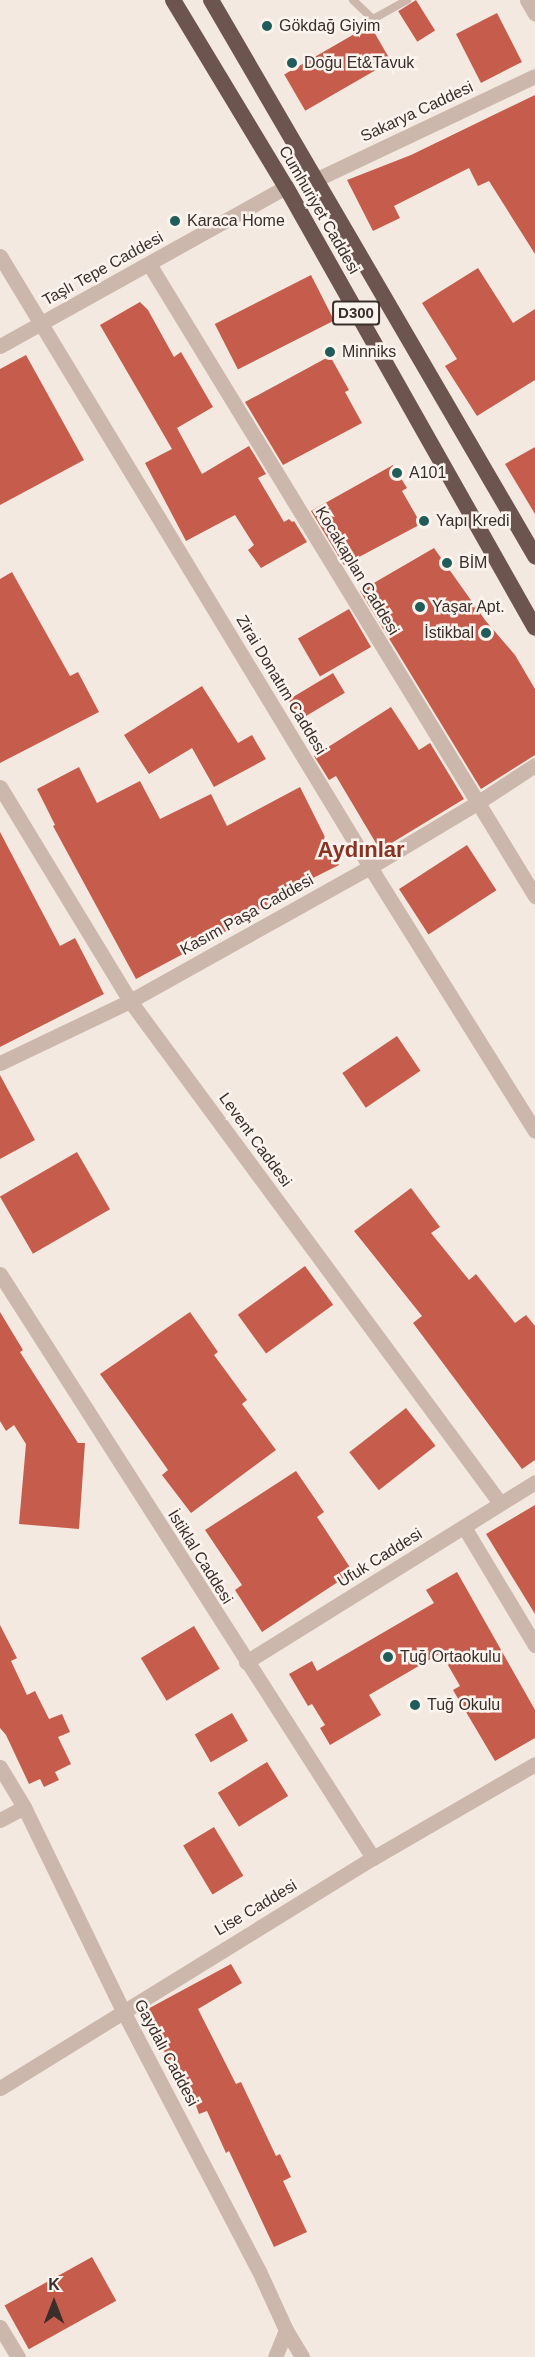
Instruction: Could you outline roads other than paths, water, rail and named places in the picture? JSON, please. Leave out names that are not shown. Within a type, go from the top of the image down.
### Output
[{"type":"highway","name":"Cumhuriyet Caddesi","points":[[173,0],[286,187],[535,628]]},
{"type":"highway","name":"Cumhuriyet Caddesi","points":[[211,0],[535,556]]},
{"type":"street","points":[[527,0],[535,14]]},
{"type":"street","name":"Sakarya Caddesi","points":[[315,180],[535,76]]},
{"type":"street","name":"Taşlı Tepe Caddesi","points":[[0,346],[286,187]]},
{"type":"street","name":"Zirai Donatım Caddesi","points":[[0,256],[370,867],[535,1131]]},
{"type":"street","name":"Kocakaplan Caddesi","points":[[149,264],[535,896]]},
{"type":"street","name":"Kasım Paşa Caddesi","points":[[0,1063],[130,1001],[370,867],[477,803],[535,765]]},
{"type":"street","name":"Levent Caddesi","points":[[0,787],[130,1001],[500,1503]]},
{"type":"street","name":"İstiklal Caddesi","points":[[0,1274],[373,1858]]},
{"type":"street","name":"Ufuk Caddesi","points":[[246,1662],[534,1482]]},
{"type":"street","points":[[464,1527],[535,1645]]},
{"type":"street","name":"Lise Caddesi","points":[[0,2088],[373,1858],[535,1764]]},
{"type":"street","name":"Gaydalı Caddesi","points":[[0,1767],[24,1807],[123,2011],[259,2271],[286,2330],[302,2357]]},
{"type":"street","points":[[0,1820],[24,1807]]},
{"type":"street","points":[[0,2327],[18,2357]]},
{"type":"street","points":[[275,2357],[286,2330]]},
{"type":"lane","points":[[353,0],[373,19],[407,0]]},
{"type":"place","name":"Gökdağ Giyim","points":[[267,26]]},
{"type":"place","name":"Doğu Et&Tavuk","points":[[292,63]]},
{"type":"place","name":"Karaca Home","points":[[175,221]]},
{"type":"place","name":"Minniks","points":[[330,352]]},
{"type":"place","name":"A101","points":[[397,473]]},
{"type":"place","name":"Yapı Kredi","points":[[424,521]]},
{"type":"place","name":"BİM","points":[[447,563]]},
{"type":"place","name":"Yaşar Apt.","points":[[420,607]]},
{"type":"place","name":"İstikbal","points":[[486,633]]},
{"type":"place","name":"Tuğ Ortaokulu","points":[[388,1657]]},
{"type":"place","name":"Tuğ Okulu","points":[[415,1705]]},
{"type":"district","name":"Aydınlar","points":[[361,850]]}]
